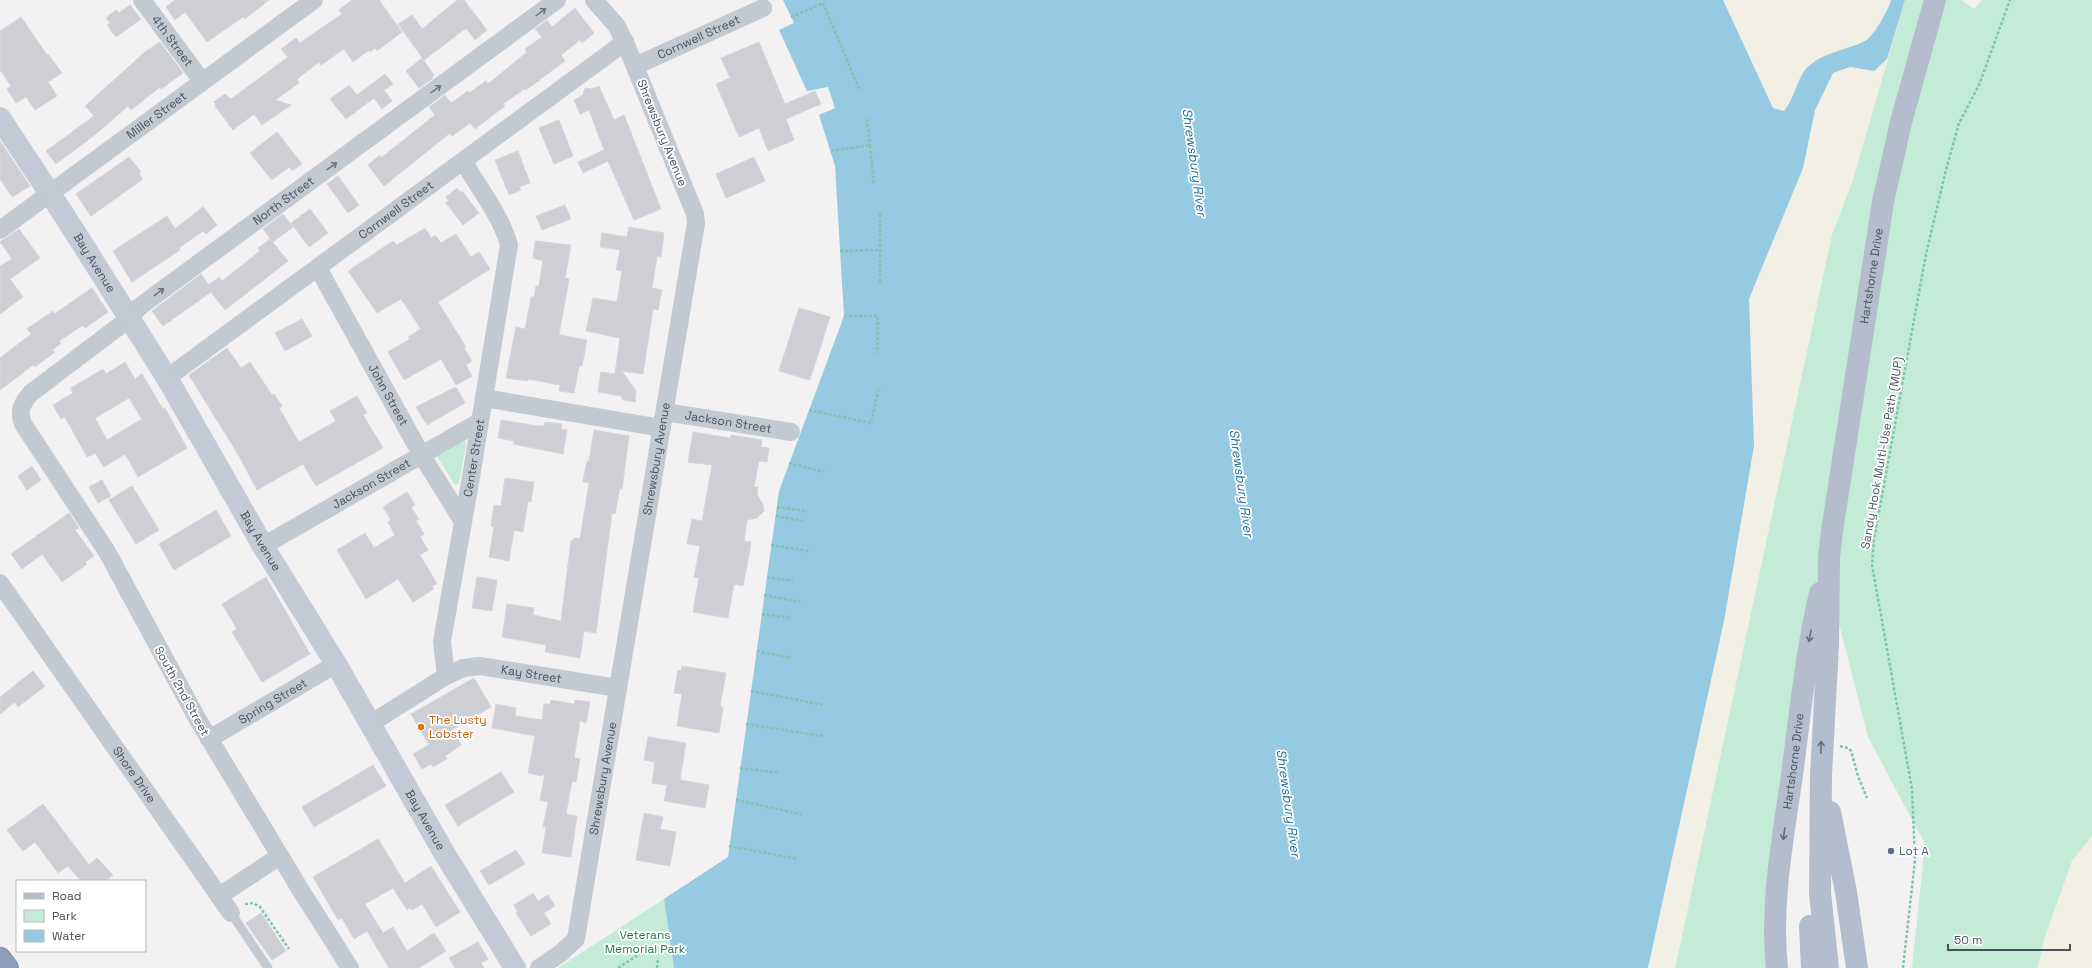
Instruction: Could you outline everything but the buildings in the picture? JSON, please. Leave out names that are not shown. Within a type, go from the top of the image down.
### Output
[{"type":"highway","points":[[0,959],[7,968]]},
{"type":"main road","name":"Hartshorne Drive","points":[[1777,968],[1776,928],[1782,847],[1809,644],[1829,557],[1870,276],[1883,202],[1901,122],[1935,0]]},
{"type":"main road","name":"Hartshorne Drive","points":[[1828,968],[1820,893],[1821,775],[1828,645],[1829,557]]},
{"type":"main road","points":[[1812,968],[1810,928],[1811,868],[1821,775]]},
{"type":"main road","points":[[1821,775],[1842,968]]},
{"type":"main road","points":[[1821,775],[1838,848],[1857,968]]},
{"type":"main road","points":[[1776,928],[1810,928]]},
{"type":"street","name":"4th Street","points":[[142,0],[202,81]]},
{"type":"street","name":"Miller Street","points":[[0,230],[314,0]]},
{"type":"street","name":"North Street","points":[[20,411],[23,401],[31,392],[130,318],[139,307],[557,0]]},
{"type":"street","name":"Shrewsbury Avenue","points":[[539,968],[562,954],[576,939],[696,223],[695,214],[625,42],[616,25],[594,0]]},
{"type":"street","name":"Cornwell Street","points":[[635,66],[763,8]]},
{"type":"street","name":"Cornwell Street","points":[[167,378],[625,42]]},
{"type":"street","name":"Bay Avenue","points":[[0,118],[50,193],[167,378],[263,546],[336,664],[443,851],[515,968]]},
{"type":"street","name":"Center Street","points":[[446,676],[442,641],[509,245],[494,213],[463,161]]},
{"type":"street","name":"John Street","points":[[318,268],[421,454],[462,520]]},
{"type":"street","name":"Jackson Street","points":[[484,398],[663,420],[792,432]]},
{"type":"street","name":"South 2nd Street","points":[[20,411],[23,424],[106,550],[163,659],[209,739],[350,968]]},
{"type":"street","name":"Jackson Street","points":[[263,546],[479,422]]},
{"type":"street","name":"Shore Drive","points":[[0,583],[220,896],[236,909]]},
{"type":"street","name":"Spring Street","points":[[209,739],[336,664]]},
{"type":"street","name":"Kay Street","points":[[446,676],[463,668],[480,666],[618,688]]},
{"type":"street","points":[[370,724],[446,676]]},
{"type":"street","points":[[220,896],[280,856]]},
{"type":"lane","name":"Shore Drive","points":[[236,909],[268,968]]},
{"type":"path","name":"Sandy Hook Multi-Use Path (MUP)","points":[[1903,968],[1915,860],[1912,789],[1872,565],[1874,540],[1926,254],[1946,170],[1959,124],[1979,85],[2010,0]]},
{"type":"path","points":[[791,17],[823,4],[860,91]]},
{"type":"path","points":[[868,119],[874,185]]},
{"type":"path","points":[[831,151],[870,145]]},
{"type":"path","points":[[880,212],[880,282]]},
{"type":"path","points":[[840,251],[880,250]]},
{"type":"path","points":[[844,316],[878,316],[877,353]]},
{"type":"path","points":[[809,410],[871,423],[879,387]]},
{"type":"path","points":[[789,463],[824,472]]},
{"type":"path","points":[[777,507],[807,511]]},
{"type":"path","points":[[776,516],[803,521]]},
{"type":"path","points":[[771,545],[808,551]]},
{"type":"path","points":[[767,577],[793,581]]},
{"type":"path","points":[[764,595],[800,602]]},
{"type":"path","points":[[762,614],[790,618]]},
{"type":"path","points":[[756,651],[791,658]]},
{"type":"path","points":[[751,691],[824,705]]},
{"type":"path","points":[[746,724],[823,736]]},
{"type":"path","points":[[740,768],[780,772]]},
{"type":"path","points":[[736,800],[804,815]]},
{"type":"path","points":[[729,846],[798,859]]},
{"type":"path","points":[[236,909],[249,903],[260,907],[289,949]]},
{"type":"path","points":[[618,968],[644,951]]},
{"type":"path","points":[[657,968],[658,958]]},
{"type":"green space","points":[[1905,0],[1961,0],[1974,9],[1982,0],[2092,0],[2092,836],[2072,861],[2045,937],[2038,968],[1912,968],[1925,844],[1868,737],[1838,620],[1806,614],[1769,968],[1675,968],[1832,234],[1852,182]]},
{"type":"green space","points":[[465,440],[466,445],[459,483],[455,485],[437,456]]},
{"type":"green space","name":"Veterans Memorial Park","points":[[664,899],[674,968],[558,968]]},
{"type":"sand","points":[[1723,0],[1905,0],[1852,182],[1832,234],[1675,968],[1648,968],[1724,621],[1754,446],[1749,299],[1791,196],[1773,108]]},
{"type":"sand","points":[[2092,836],[2092,968],[2038,968],[2045,937],[2073,861]]},
{"type":"water","name":"Shrewsbury River","points":[[783,0],[1723,0],[1773,108],[1784,111],[1802,74],[1811,64],[1818,59],[1865,41],[1880,22],[1891,0],[1905,0],[1887,59],[1874,71],[1850,67],[1833,73],[1815,110],[1803,168],[1749,299],[1754,446],[1724,621],[1648,968],[674,968],[664,899],[728,857],[779,491],[844,316],[835,166],[819,115],[835,108],[828,87],[807,91],[779,30],[794,23]]},
{"type":"place","name":"The Lusty Lobster","points":[[421,727]]},
{"type":"place","name":"Lot A","points":[[1891,851]]}]
